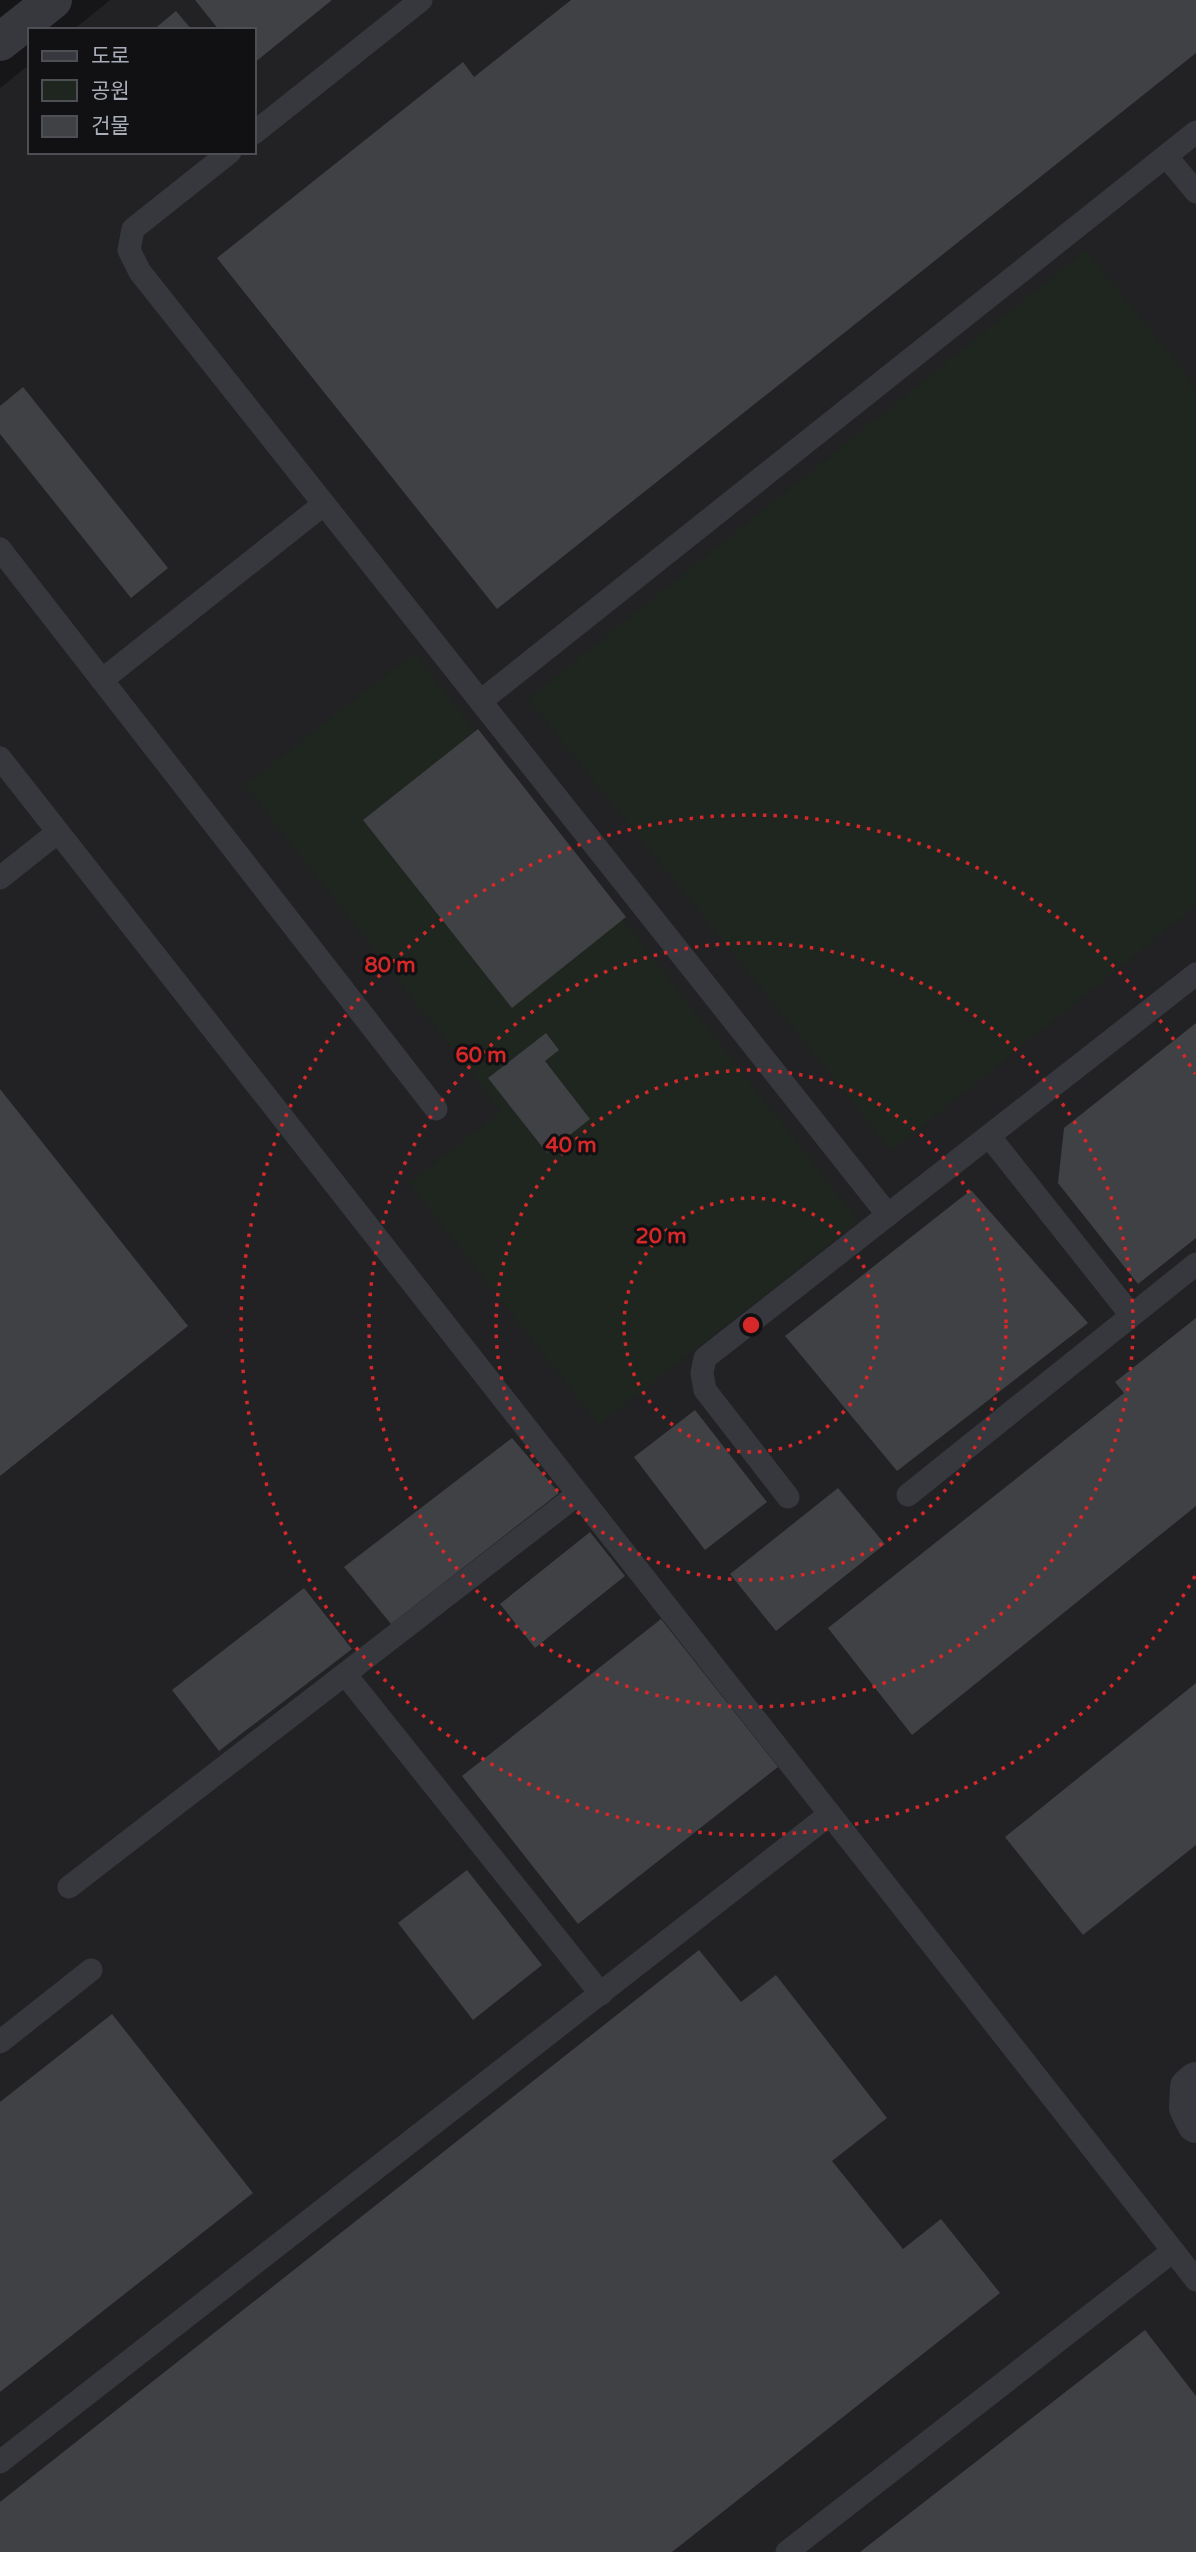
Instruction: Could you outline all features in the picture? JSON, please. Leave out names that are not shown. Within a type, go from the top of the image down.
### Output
[{"type":"street","points":[[0,42],[53,0]]},
{"type":"street","points":[[1196,2081],[1189,2087],[1188,2108],[1196,2124]]},
{"type":"lane","points":[[256,131],[421,0]]},
{"type":"lane","points":[[481,701],[1196,132]]},
{"type":"lane","points":[[227,154],[133,229],[129,250],[140,272],[888,1215]]},
{"type":"lane","points":[[1166,156],[1196,192]]},
{"type":"lane","points":[[102,680],[324,504]]},
{"type":"lane","points":[[0,549],[436,1109]]},
{"type":"lane","points":[[0,758],[1196,2280]]},
{"type":"lane","points":[[0,878],[58,832]]},
{"type":"lane","points":[[788,1497],[705,1390],[702,1373],[705,1358],[1196,974]]},
{"type":"lane","points":[[989,1136],[1131,1314]]},
{"type":"lane","points":[[908,1495],[1196,1264]]},
{"type":"lane","points":[[69,1886],[578,1494]]},
{"type":"lane","points":[[345,1674],[601,1994]]},
{"type":"lane","points":[[0,2462],[830,1814]]},
{"type":"lane","points":[[0,2042],[91,1970]]},
{"type":"lane","points":[[787,2552],[1173,2251]]},
{"type":"shaded area","points":[[110,0],[1196,0],[1196,2552],[0,2552],[0,88],[28,66],[28,154],[256,154],[256,28],[75,28]]},
{"type":"green space","points":[[1086,250],[1196,387],[1196,906],[892,1151],[528,699]]},
{"type":"green space","points":[[414,653],[859,1221],[599,1425],[409,1183],[501,1111],[245,785]]},
{"type":"building","points":[[195,0],[332,0],[256,61],[256,28],[217,28]]},
{"type":"building","points":[[571,0],[1196,0],[1196,53],[497,609],[217,258],[463,62],[474,77]]},
{"type":"building","points":[[176,11],[190,28],[155,28]]},
{"type":"building","points":[[23,387],[168,568],[131,598],[0,434],[0,406]]},
{"type":"building","points":[[478,729],[626,917],[512,1008],[363,820]]},
{"type":"building","points":[[1196,1023],[1196,1238],[1138,1284],[1058,1183],[1064,1128]]},
{"type":"building","points":[[546,1033],[559,1050],[545,1061],[590,1119],[547,1153],[488,1078]]},
{"type":"building","points":[[0,1089],[188,1326],[0,1476]]},
{"type":"building","points":[[971,1190],[1088,1323],[897,1471],[785,1336]]},
{"type":"building","points":[[1196,1318],[1196,1506],[912,1735],[828,1628],[1124,1393],[1115,1382]]},
{"type":"building","points":[[695,1410],[767,1502],[705,1550],[634,1457]]},
{"type":"building","points":[[512,1438],[559,1493],[391,1624],[344,1567]]},
{"type":"building","points":[[838,1488],[885,1544],[776,1631],[730,1574]]},
{"type":"building","points":[[590,1532],[625,1576],[535,1648],[500,1604]]},
{"type":"building","points":[[304,1588],[352,1649],[219,1751],[172,1690]]},
{"type":"building","points":[[661,1619],[778,1767],[578,1924],[462,1776]]},
{"type":"building","points":[[1196,1683],[1196,1845],[1083,1935],[1005,1837]]},
{"type":"building","points":[[467,1870],[542,1965],[473,2020],[398,1923]]},
{"type":"building","points":[[699,1950],[741,2002],[776,1975],[887,2118],[832,2161],[903,2249],[941,2219],[1000,2293],[672,2552],[0,2552],[0,2502]]},
{"type":"building","points":[[112,2014],[253,2193],[0,2392],[0,2102]]},
{"type":"building","points":[[1145,2330],[1196,2396],[1196,2552],[860,2552]]}]
